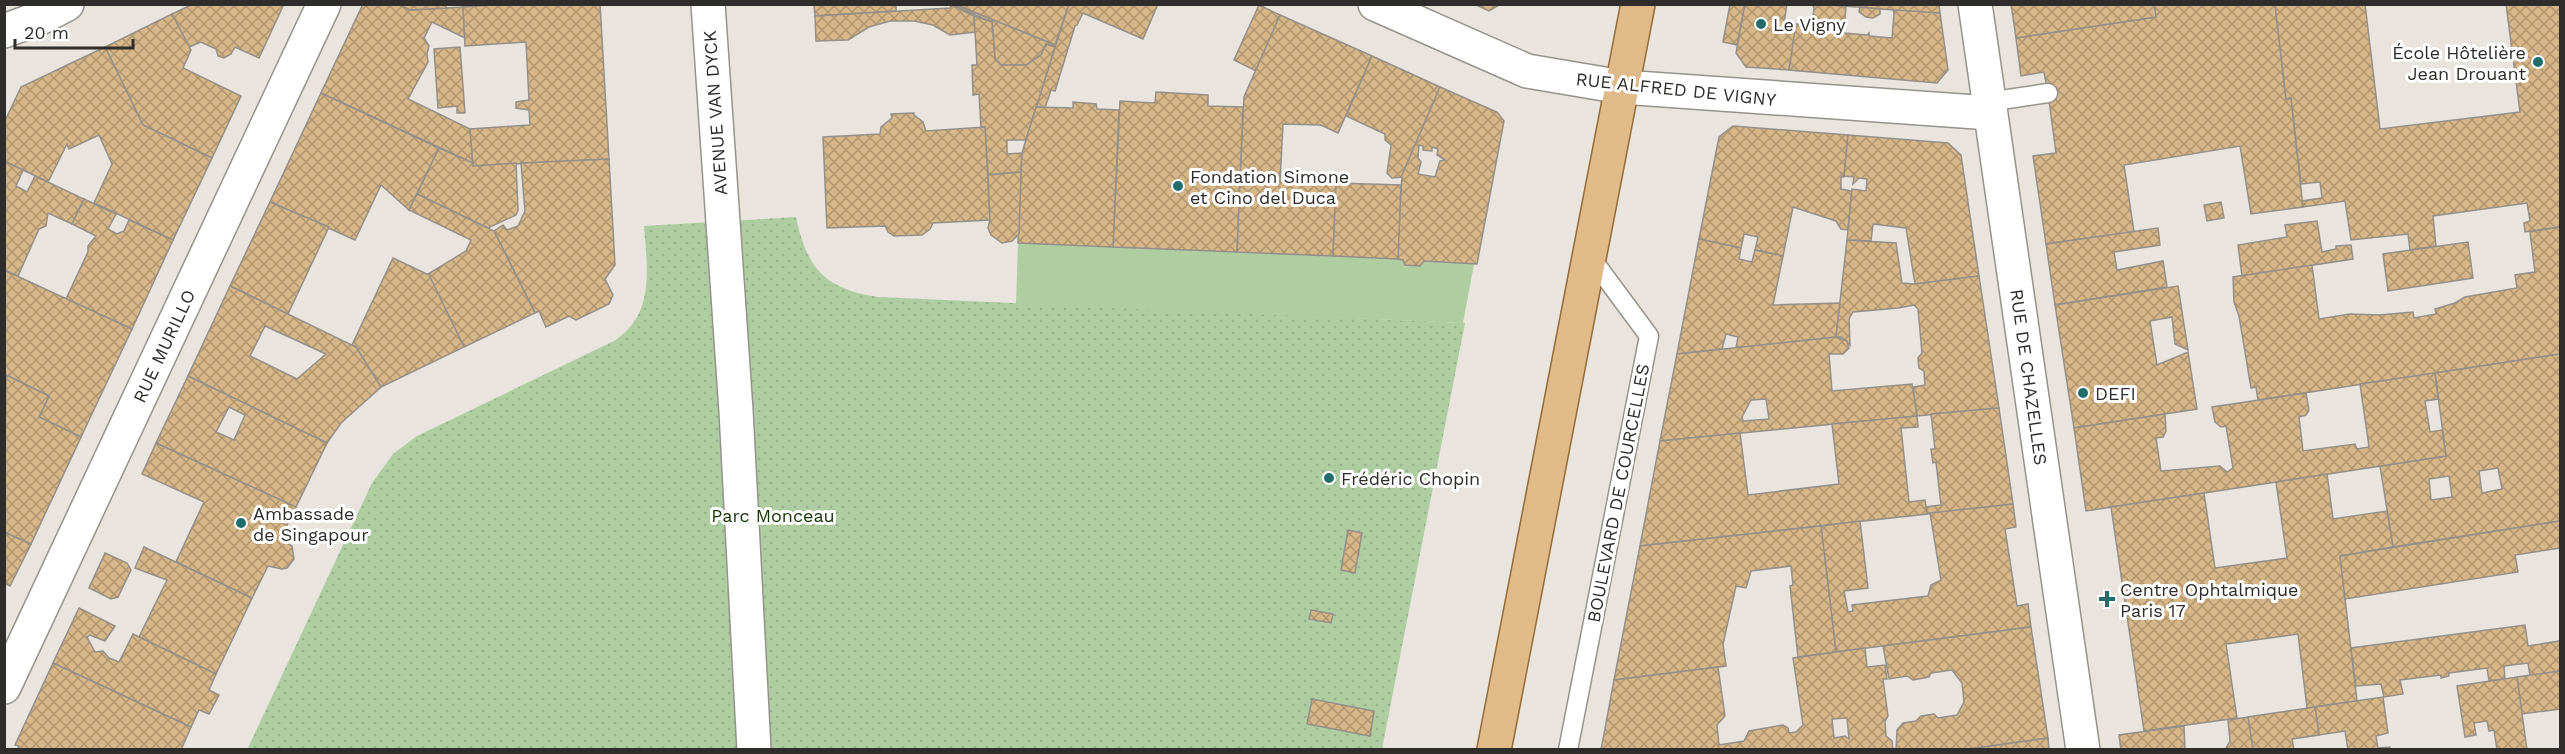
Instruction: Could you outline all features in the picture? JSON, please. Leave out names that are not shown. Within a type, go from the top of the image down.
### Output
[{"type":"main road","points":[[1494,750],[1638,4]]},
{"type":"street","points":[[4,31],[42,17],[67,4]]},
{"type":"street","name":"RUE MURILLO","points":[[4,687],[324,4]]},
{"type":"street","name":"AVENUE VAN DYCK","points":[[708,4],[736,411],[753,750]]},
{"type":"street","name":"RUE ALFRED DE VIGNY","points":[[1375,4],[1527,71],[1622,87],[1989,108]]},
{"type":"street","name":"RUE DE CHAZELLES","points":[[1974,4],[2083,750]]},
{"type":"lane","points":[[1989,108],[2048,93]]},
{"type":"lane","name":"BOULEVARD DE COURCELLES","points":[[1568,750],[1649,336],[1588,255]]},
{"type":"green space","name":"Parc Monceau","points":[[796,217],[806,250],[821,274],[844,288],[878,297],[1465,323],[1382,749],[247,750],[372,483],[393,454],[417,436],[616,340],[623,334],[639,313],[646,289],[647,263],[644,226]]},
{"type":"green space","points":[[1018,243],[1398,259],[1403,260],[1405,265],[1420,266],[1424,261],[1474,264],[1463,323],[1016,304]]},
{"type":"building","points":[[193,4],[284,4],[259,58],[235,47],[231,54],[224,58],[218,56],[216,49],[201,42],[189,47],[172,14]]},
{"type":"building","points":[[363,4],[398,4],[410,10],[463,7],[465,38],[432,22],[424,38],[429,46],[428,62],[408,99],[470,129],[473,163],[321,93]]},
{"type":"building","points":[[398,4],[446,4],[446,8],[410,10]]},
{"type":"building","points":[[508,4],[600,4],[609,159],[473,166],[470,129],[530,125],[529,110],[516,108],[516,102],[529,100],[526,42],[465,46],[463,7]]},
{"type":"building","points":[[814,4],[896,4],[896,11],[815,16]]},
{"type":"building","points":[[954,4],[1069,4],[1055,45]]},
{"type":"building","points":[[1069,4],[1158,4],[1143,39],[1083,13],[1075,26],[1055,91],[1051,90],[1045,108],[1036,107]]},
{"type":"building","points":[[1474,4],[1501,4],[1489,11]]},
{"type":"building","points":[[1730,4],[1745,4],[1737,45],[1723,42]]},
{"type":"building","points":[[1745,4],[1787,4],[1784,24],[1796,26],[1789,70],[1746,67],[1736,53]]},
{"type":"building","points":[[1812,4],[1846,6],[1844,33],[1867,35],[1869,33],[1869,36],[1892,38],[1893,9],[1940,13],[1948,70],[1937,83],[1789,70],[1796,24],[1812,25],[1814,8]]},
{"type":"building","points":[[1820,4],[1939,4],[1940,13],[1880,9]]},
{"type":"building","points":[[2011,4],[2154,4],[2156,17],[2016,38]]},
{"type":"building","points":[[2154,4],[2275,4],[2286,99],[2291,98],[2303,207],[2251,214],[2240,146],[2124,165],[2134,232],[2046,244],[2033,156],[2056,153],[2048,93],[2044,72],[2021,76],[2016,38],[2156,17]]},
{"type":"building","points":[[2275,4],[2365,4],[2380,129],[2520,112],[2506,4],[2560,4],[2560,227],[2525,232],[2524,223],[2530,221],[2527,203],[2433,216],[2436,246],[2410,250],[2408,234],[2351,240],[2345,201],[2303,207],[2302,201],[2322,198],[2320,182],[2301,184],[2291,98],[2286,99]]},
{"type":"building","points":[[952,5],[1055,45],[1055,47],[1046,44],[1041,55],[1026,65],[1001,65],[995,59],[992,22]]},
{"type":"building","points":[[952,5],[974,16],[975,32],[950,35],[933,25],[914,21],[890,21],[869,27],[848,40],[816,41],[815,16],[950,8]]},
{"type":"building","points":[[1259,5],[1280,15],[1256,71],[1234,60]]},
{"type":"building","points":[[1860,7],[1880,9],[1880,14],[1873,18],[1866,17],[1859,12]]},
{"type":"building","points":[[172,14],[191,50],[183,68],[241,96],[212,158],[143,125],[105,47]]},
{"type":"building","points":[[1280,15],[1372,56],[1338,133],[1321,125],[1283,124],[1280,182],[1240,180],[1244,97]]},
{"type":"building","points":[[974,16],[992,22],[995,59],[1001,65],[1026,65],[1041,55],[1046,44],[1055,47],[1026,140],[1007,140],[1007,154],[1022,153],[1021,172],[988,175],[985,127],[981,127],[979,94],[973,95],[972,65],[977,65]]},
{"type":"building","points":[[105,47],[143,125],[212,158],[173,240],[94,203],[112,164],[99,135],[69,149],[67,144],[48,182],[4,161],[4,123],[21,87]]},
{"type":"building","points":[[460,47],[465,113],[457,113],[457,106],[438,108],[434,49]]},
{"type":"building","points":[[1372,56],[1440,87],[1402,177],[1392,178],[1387,173],[1391,145],[1385,140],[1385,134],[1346,116]]},
{"type":"building","points":[[1440,87],[1497,112],[1504,121],[1477,264],[1424,261],[1420,266],[1405,265],[1403,260],[1397,259],[1402,175]],"holes":[[[1419,145],[1423,146],[1423,150],[1432,151],[1432,147],[1438,149],[1437,155],[1445,160],[1440,161],[1435,177],[1418,174],[1421,162],[1418,158]]]},
{"type":"building","points":[[1156,92],[1208,95],[1208,106],[1243,107],[1237,252],[1113,247],[1120,101],[1155,103]]},
{"type":"building","points":[[321,93],[439,148],[409,210],[381,185],[355,240],[270,202]]},
{"type":"building","points":[[1073,102],[1096,104],[1097,109],[1119,110],[1113,247],[1018,243],[1022,153],[1036,107],[1073,108]]},
{"type":"building","points":[[914,113],[923,122],[926,131],[985,127],[990,220],[933,223],[930,229],[922,235],[894,236],[885,226],[827,228],[823,137],[880,134],[881,127],[892,118],[891,114]]},
{"type":"building","points":[[1733,126],[1848,135],[1841,189],[1852,191],[1848,230],[1841,229],[1836,221],[1793,207],[1783,256],[1755,250],[1758,237],[1744,234],[1741,248],[1699,239],[1719,137]]},
{"type":"building","points":[[1848,135],[1948,143],[1961,155],[1979,276],[1915,284],[1906,228],[1873,224],[1871,241],[1847,240],[1852,189],[1866,191],[1867,179],[1859,178],[1853,184],[1854,177],[1844,176]]},
{"type":"building","points":[[439,148],[473,163],[473,166],[516,163],[518,210],[516,215],[488,228],[417,194]]},
{"type":"building","points":[[609,159],[615,265],[605,279],[613,295],[609,304],[576,320],[569,316],[546,327],[539,311],[535,313],[494,231],[503,225],[507,230],[518,226],[525,211],[521,163]]},
{"type":"building","points":[[4,161],[23,170],[16,186],[27,192],[35,176],[84,199],[72,224],[48,213],[46,226],[39,229],[18,276],[4,270]]},
{"type":"building","points":[[1021,172],[1019,234],[1012,241],[1002,243],[991,235],[988,228],[990,220],[988,175]]},
{"type":"building","points":[[1240,180],[1336,184],[1333,256],[1237,252]]},
{"type":"building","points":[[1336,183],[1401,185],[1398,259],[1333,256]]},
{"type":"building","points":[[417,194],[494,231],[535,313],[464,347],[428,274],[466,251],[471,240],[409,210]]},
{"type":"building","points":[[84,199],[116,214],[108,229],[117,234],[124,231],[129,220],[173,240],[132,329],[66,299],[88,252],[88,246],[96,236],[72,224]]},
{"type":"building","points":[[270,202],[329,227],[288,314],[230,286]]},
{"type":"building","points":[[2221,202],[2224,218],[2207,221],[2204,205]]},
{"type":"building","points":[[2317,221],[2322,252],[2336,249],[2336,246],[2351,245],[2353,259],[2242,276],[2238,245],[2287,237],[2285,225]]},
{"type":"building","points":[[2560,227],[2560,354],[2258,400],[2256,387],[2251,388],[2239,316],[2234,302],[2233,277],[2312,265],[2319,319],[2350,314],[2379,315],[2413,312],[2414,318],[2436,314],[2435,309],[2455,303],[2465,297],[2517,288],[2515,275],[2535,272],[2530,232]]},
{"type":"building","points":[[2158,228],[2160,245],[2114,252],[2117,270],[2163,261],[2167,287],[2055,305],[2046,244]]},
{"type":"building","points":[[1699,239],[1741,248],[1739,259],[1752,262],[1755,250],[1783,256],[1773,305],[1840,303],[1836,337],[1736,348],[1738,337],[1726,334],[1722,349],[1677,354]]},
{"type":"building","points":[[1847,240],[1896,243],[1902,283],[1915,284],[1979,276],[1999,408],[1917,416],[1913,387],[1925,385],[1924,371],[1919,368],[1918,358],[1922,353],[1918,309],[1914,305],[1853,312],[1849,319],[1850,345],[1842,337],[1836,337]]},
{"type":"building","points":[[2468,242],[2473,278],[2388,291],[2383,254]]},
{"type":"building","points":[[393,258],[429,275],[464,347],[381,387],[356,347],[352,345]]},
{"type":"building","points":[[4,270],[132,329],[81,437],[39,417],[49,396],[6,375],[4,378]]},
{"type":"building","points":[[230,286],[356,347],[381,387],[341,423],[327,443],[188,376]],"holes":[[[265,326],[326,354],[297,379],[250,356]]]},
{"type":"building","points":[[2178,286],[2188,350],[2175,344],[2172,317],[2150,321],[2157,365],[2188,352],[2197,409],[2074,428],[2055,305]]},
{"type":"building","points":[[1836,337],[1847,341],[1849,348],[1843,354],[1829,354],[1832,391],[1912,384],[1917,416],[1660,441],[1677,354]],"holes":[[[1766,399],[1769,419],[1743,421],[1742,417],[1751,400]]]},
{"type":"building","points":[[2560,354],[2560,521],[2393,547],[2380,466],[2446,456],[2435,373]],"holes":[[[2498,468],[2502,489],[2482,493],[2479,471]],[[2449,476],[2452,497],[2431,500],[2429,479]]]},
{"type":"building","points":[[2435,373],[2438,399],[2425,401],[2430,432],[2442,430],[2446,456],[2086,511],[2074,428],[2165,414],[2166,431],[2163,437],[2156,438],[2161,471],[2220,466],[2227,472],[2233,468],[2226,426],[2221,427],[2215,422],[2212,407],[2306,393],[2309,410],[2306,415],[2299,417],[2303,451],[2355,444],[2357,449],[2369,447],[2360,384]]},
{"type":"building","points":[[6,375],[49,396],[39,417],[81,437],[31,544],[4,532]]},
{"type":"building","points":[[188,376],[327,443],[296,507],[156,443]],"holes":[[[229,407],[245,415],[234,440],[216,432]]]},
{"type":"building","points":[[1999,408],[2013,504],[1927,514],[1926,507],[1941,505],[1936,462],[1933,463],[1931,449],[1935,449],[1931,414]]},
{"type":"building","points":[[1917,416],[1918,427],[1901,428],[1909,502],[1925,500],[1927,514],[1640,546],[1660,441],[1740,433],[1748,495],[1839,484],[1832,424]]},
{"type":"building","name":"Ambassade de Singapour","points":[[156,443],[296,507],[280,539],[292,546],[294,559],[287,568],[268,566],[252,598],[176,562],[204,502],[142,474]]},
{"type":"building","points":[[2327,474],[2333,519],[2387,511],[2393,547],[2340,556],[2357,701],[2307,708],[2298,634],[2226,644],[2237,718],[2144,731],[2111,507],[2204,493],[2215,568],[2287,558],[2276,482]]},
{"type":"building","points":[[2013,504],[2016,527],[2005,529],[2017,606],[2028,604],[2031,627],[1836,652],[1821,526],[1860,521],[1868,588],[1844,591],[1848,612],[1853,611],[1852,605],[1928,596],[1931,585],[1941,580],[1930,513]]},
{"type":"building","points":[[2560,521],[2560,548],[2515,555],[2518,572],[2345,599],[2340,556]]},
{"type":"building","points":[[1821,526],[1836,652],[1798,657],[1790,586],[1793,585],[1791,566],[1751,571],[1746,588],[1736,586],[1723,644],[1726,666],[1614,680],[1640,546]]},
{"type":"building","points":[[1348,530],[1362,533],[1355,573],[1341,570]]},
{"type":"building","points":[[4,532],[31,544],[10,586],[4,583]]},
{"type":"building","points":[[144,547],[252,598],[216,674],[139,637],[167,580],[135,568]]},
{"type":"building","points":[[105,553],[127,563],[131,570],[118,597],[111,599],[89,588]]},
{"type":"building","points":[[79,608],[115,626],[105,641],[90,635],[87,637],[95,652],[103,651],[109,658],[119,662],[133,634],[216,674],[209,690],[219,695],[209,714],[199,710],[191,727],[53,663]]},
{"type":"building","points":[[1311,610],[1333,614],[1331,623],[1309,619]]},
{"type":"building","points":[[2525,625],[2528,646],[2560,641],[2560,671],[2530,676],[2528,663],[2504,666],[2505,679],[2489,681],[2487,668],[2449,673],[2449,676],[2441,678],[2441,675],[2400,680],[2403,694],[2384,697],[2381,684],[2356,686],[2351,648]]},
{"type":"building","points":[[2031,627],[2048,738],[1962,750],[1896,750],[1897,730],[1903,723],[1934,714],[1938,718],[1957,715],[1964,702],[1962,683],[1952,670],[1931,673],[1929,677],[1913,680],[1907,676],[1889,679],[1883,646]]},
{"type":"building","points":[[1865,648],[1867,667],[1885,665],[1887,679],[1883,679],[1888,716],[1885,721],[1886,736],[1892,741],[1893,750],[1601,750],[1614,680],[1718,667],[1725,716],[1717,725],[1719,745],[1744,741],[1749,731],[1783,725],[1788,728],[1789,733],[1796,732],[1803,725],[1793,658]],"holes":[[[1847,718],[1849,739],[1845,736],[1834,738],[1832,719]]]},
{"type":"building","points":[[53,663],[191,727],[181,750],[17,750],[19,746],[15,745]]},
{"type":"building","points":[[2560,671],[2560,709],[2522,714],[2517,677]]},
{"type":"building","points":[[2517,677],[2527,750],[2497,750],[2494,730],[2489,731],[2487,721],[2474,723],[2476,735],[2465,737],[2457,686]]},
{"type":"building","points":[[2383,697],[2388,733],[2376,736],[2378,748],[2390,747],[2390,750],[2348,750],[2345,731],[2319,735],[2315,707]]},
{"type":"building","points":[[1312,699],[1374,711],[1370,736],[1307,724]]},
{"type":"building","points":[[2315,707],[2319,735],[2292,739],[2294,750],[2253,750],[2248,717]]},
{"type":"building","points":[[2248,717],[2253,750],[2225,750],[2230,741],[2228,720]]},
{"type":"building","points":[[2184,726],[2185,750],[2121,750],[2119,735]]},
{"type":"building","points":[[2048,738],[2049,750],[1962,750]]},
{"type":"place","name":"Le Vigny","points":[[1761,24]]},
{"type":"place","name":"École Hôtelière Jean Drouant","points":[[2538,62]]},
{"type":"place","name":"Fondation Simone et Cino del Duca","points":[[1178,186]]},
{"type":"place","name":"DEFI","points":[[2083,393]]},
{"type":"place","name":"Frédéric Chopin","points":[[1329,478]]},
{"type":"place","name":"Ambassade de Singapour","points":[[241,523]]},
{"type":"place","name":"Centre Ophtalmique Paris 17","points":[[2107,599]]}]
